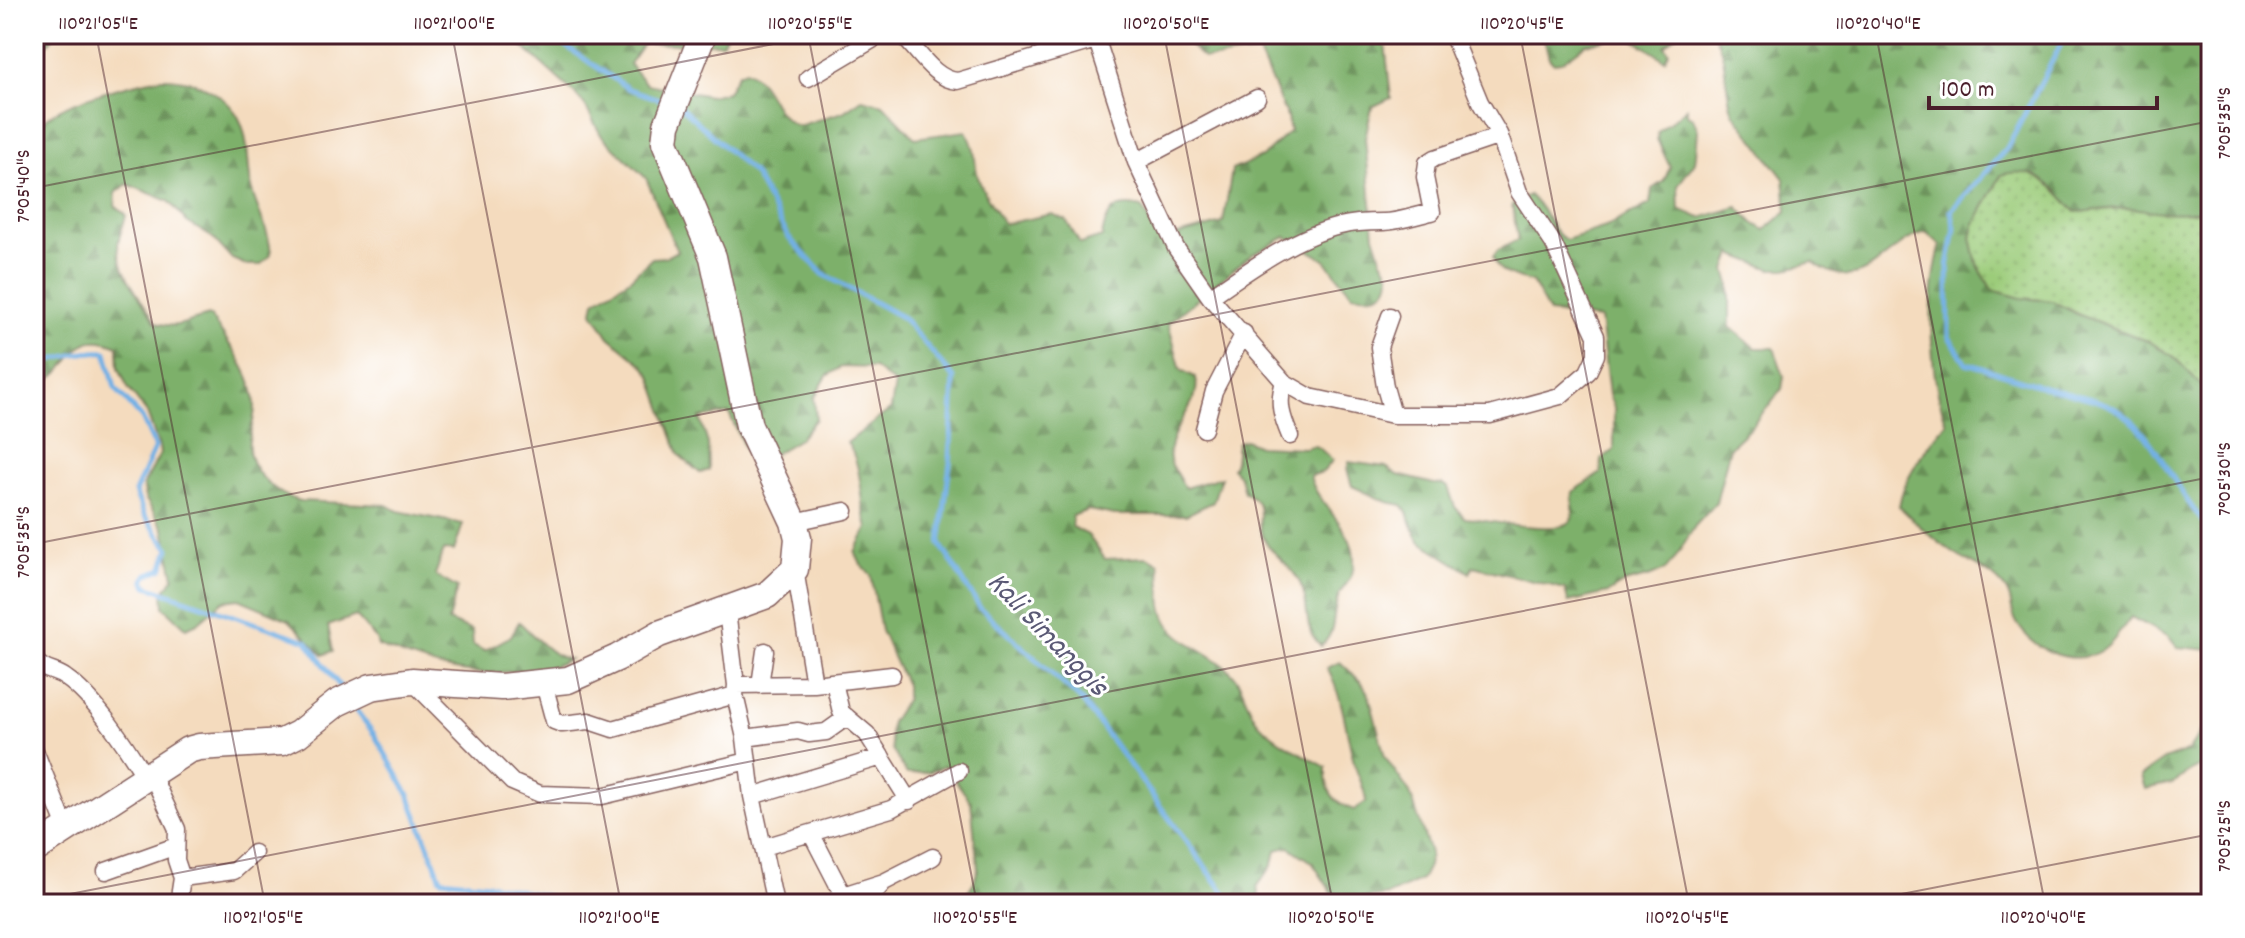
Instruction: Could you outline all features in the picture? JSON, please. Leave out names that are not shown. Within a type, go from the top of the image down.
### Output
[{"type":"main road","points":[[34,850],[188,750],[282,742],[298,734],[337,703],[371,687],[412,681],[501,687],[544,684],[579,676],[659,634],[767,595],[795,569],[798,538],[794,522],[749,426],[713,257],[665,142],[667,125],[703,34]]},
{"type":"street","points":[[808,78],[882,34]]},
{"type":"street","points":[[901,34],[948,81],[958,81],[1096,37],[1116,34]]},
{"type":"street","points":[[1096,37],[1136,162],[1176,248],[1210,297],[1244,333],[1266,365],[1284,382],[1310,397],[1393,415],[1490,415],[1560,396],[1588,372],[1596,355],[1596,336],[1553,243],[1519,192],[1500,136],[1480,102],[1452,34]]},
{"type":"street","points":[[1136,162],[1257,98]]},
{"type":"street","points":[[1210,297],[1244,273],[1322,232],[1341,226],[1384,222],[1432,212],[1425,177],[1427,163],[1500,136]]},
{"type":"street","points":[[1390,316],[1379,347],[1393,415]]},
{"type":"street","points":[[1204,429],[1214,391],[1244,333]]},
{"type":"street","points":[[1284,382],[1279,396],[1280,407],[1290,436]]},
{"type":"street","points":[[794,522],[845,511]]},
{"type":"street","points":[[795,569],[814,684]]},
{"type":"street","points":[[727,611],[752,796],[775,904]]},
{"type":"street","points":[[760,685],[765,651]]},
{"type":"street","points":[[34,659],[45,671],[67,678],[81,692],[148,775],[177,829],[176,860],[182,878],[178,904]]},
{"type":"street","points":[[544,684],[554,721],[562,724],[589,721],[613,729],[760,685],[814,684],[892,675]]},
{"type":"street","points":[[412,681],[512,782],[540,794],[602,796],[748,761]]},
{"type":"street","points":[[834,682],[841,712],[867,734],[909,801]]},
{"type":"street","points":[[745,738],[798,731],[808,734],[826,732],[847,717]]},
{"type":"street","points":[[34,748],[66,828]]},
{"type":"street","points":[[752,796],[882,757]]},
{"type":"street","points":[[764,847],[812,835],[909,801],[959,771]]},
{"type":"street","points":[[812,835],[843,895],[847,896],[884,882],[933,857]]},
{"type":"street","points":[[106,871],[176,846]]},
{"type":"street","points":[[182,878],[234,871],[254,853]]},
{"type":"street","points":[[864,904],[884,882]]},
{"type":"green space","points":[[34,34],[56,34],[34,59]]},
{"type":"green space","points":[[509,34],[727,34],[722,43],[643,44],[629,64],[646,84],[709,96],[727,92],[738,73],[745,70],[760,82],[782,115],[798,126],[843,112],[862,99],[883,104],[915,138],[966,131],[973,145],[981,186],[1004,224],[1052,214],[1066,220],[1080,244],[1102,237],[1110,215],[1125,206],[1142,208],[1160,240],[1223,223],[1232,170],[1262,157],[1290,131],[1259,53],[1204,58],[1190,46],[1184,34],[1384,34],[1391,98],[1372,107],[1365,138],[1374,235],[1390,274],[1387,288],[1378,294],[1352,294],[1324,259],[1286,237],[1251,255],[1168,323],[1181,370],[1195,377],[1197,387],[1173,437],[1170,460],[1185,488],[1221,477],[1213,502],[1186,515],[1115,515],[1088,510],[1072,516],[1072,527],[1088,535],[1105,559],[1147,557],[1159,563],[1162,602],[1169,624],[1182,638],[1233,674],[1261,725],[1288,746],[1326,767],[1331,794],[1354,810],[1366,802],[1341,704],[1327,668],[1340,662],[1361,682],[1369,695],[1385,757],[1410,793],[1430,853],[1421,880],[1389,895],[1348,900],[1334,896],[1312,862],[1289,847],[1276,850],[1273,864],[1257,887],[1261,904],[960,904],[978,869],[971,802],[945,766],[929,772],[907,774],[892,750],[891,722],[906,699],[906,685],[881,631],[871,575],[861,565],[855,552],[868,528],[859,472],[847,443],[891,409],[895,384],[874,368],[841,367],[827,376],[814,398],[816,419],[799,439],[774,454],[747,454],[729,413],[700,418],[708,444],[709,470],[700,473],[679,455],[651,376],[643,365],[609,337],[593,312],[595,301],[630,279],[652,258],[666,257],[677,251],[646,178],[601,135],[584,104],[574,93]]},
{"type":"green space","points":[[1543,34],[1678,34],[1665,46],[1669,52],[1665,60],[1627,35],[1586,44],[1561,62],[1554,63],[1549,58]]},
{"type":"green space","points":[[1713,34],[2211,34],[2211,205],[2179,213],[2125,208],[2075,212],[2044,180],[2025,173],[2014,173],[2001,175],[1974,225],[1971,238],[1977,264],[1992,290],[2021,298],[2052,301],[2150,342],[2174,357],[2206,390],[2211,401],[2211,650],[2177,647],[2168,636],[2131,617],[2111,643],[2091,655],[2067,657],[2044,649],[2033,642],[2017,623],[2007,591],[1997,580],[1940,543],[1899,506],[1911,472],[1947,423],[1936,382],[1932,334],[1933,286],[1941,245],[1926,232],[1911,238],[1873,266],[1847,275],[1831,272],[1813,262],[1786,269],[1771,269],[1732,254],[1726,270],[1730,284],[1730,327],[1755,348],[1774,348],[1784,376],[1782,389],[1730,447],[1716,503],[1695,526],[1665,570],[1624,583],[1608,593],[1568,602],[1565,589],[1473,566],[1470,573],[1420,541],[1402,505],[1387,502],[1352,486],[1347,469],[1349,462],[1386,467],[1398,475],[1448,487],[1455,507],[1465,518],[1536,527],[1562,526],[1570,522],[1573,492],[1601,473],[1602,459],[1614,450],[1614,408],[1609,395],[1600,319],[1549,313],[1532,282],[1503,272],[1493,257],[1498,250],[1518,240],[1512,205],[1529,195],[1566,240],[1606,227],[1650,204],[1652,189],[1664,181],[1670,167],[1657,139],[1658,132],[1687,108],[1687,115],[1693,118],[1698,130],[1695,162],[1678,185],[1679,209],[1700,218],[1738,207],[1753,223],[1765,230],[1787,211],[1784,179],[1733,112],[1724,62]]},
{"type":"green space","points":[[161,78],[201,86],[225,100],[234,110],[245,136],[252,191],[271,255],[260,265],[246,265],[232,259],[213,238],[187,222],[169,201],[127,184],[116,193],[115,206],[126,215],[118,242],[119,256],[127,276],[156,323],[178,325],[210,316],[235,352],[250,381],[254,398],[249,450],[257,470],[273,487],[301,501],[386,505],[398,511],[463,524],[454,551],[444,550],[435,575],[457,588],[448,621],[472,631],[473,645],[484,651],[511,636],[519,622],[549,650],[569,659],[537,670],[487,673],[455,670],[378,646],[376,639],[356,616],[328,626],[333,651],[323,655],[289,620],[239,599],[223,601],[198,623],[186,628],[164,607],[163,593],[174,577],[164,529],[145,498],[143,486],[160,454],[159,447],[147,413],[128,388],[119,368],[118,346],[97,341],[83,345],[34,394],[34,134],[48,117],[73,103]]},
{"type":"green space","points":[[2016,171],[2042,180],[2075,212],[2126,208],[2199,212],[2211,205],[2211,401],[2206,390],[2174,357],[2150,342],[2052,301],[2021,298],[1992,290],[1977,264],[1971,238],[1974,225],[2002,174]]},
{"type":"green space","points":[[1245,440],[1259,446],[1314,446],[1333,460],[1323,472],[1310,476],[1315,489],[1346,534],[1354,559],[1351,577],[1336,602],[1330,634],[1321,646],[1308,623],[1300,583],[1264,539],[1257,503],[1244,492],[1240,477],[1232,468],[1238,442]]},
{"type":"green space","points":[[2211,721],[2211,763],[2172,783],[2145,789],[2141,776],[2164,760],[2188,751]]},
{"type":"waterway","name":"Kali Simanggis","points":[[548,34],[629,89],[668,102]]},
{"type":"waterway","points":[[2063,34],[2062,42],[2007,148],[1951,211],[1955,228],[1948,267],[1949,337],[1966,363],[2101,402],[2134,422],[2192,507],[2211,529]]},
{"type":"waterway","name":"Kali Simanggis","points":[[681,107],[754,174],[789,238],[823,274],[903,318],[954,378],[950,463],[940,544],[980,608],[1082,701],[1233,904]]},
{"type":"waterway","points":[[34,365],[79,354],[106,352],[115,388],[142,418],[155,447],[135,492],[144,515],[169,549],[162,569],[148,574],[144,580],[147,586],[307,641],[343,691]]},
{"type":"waterway","points":[[353,706],[374,734],[409,795],[441,879],[489,884],[583,904]]}]
